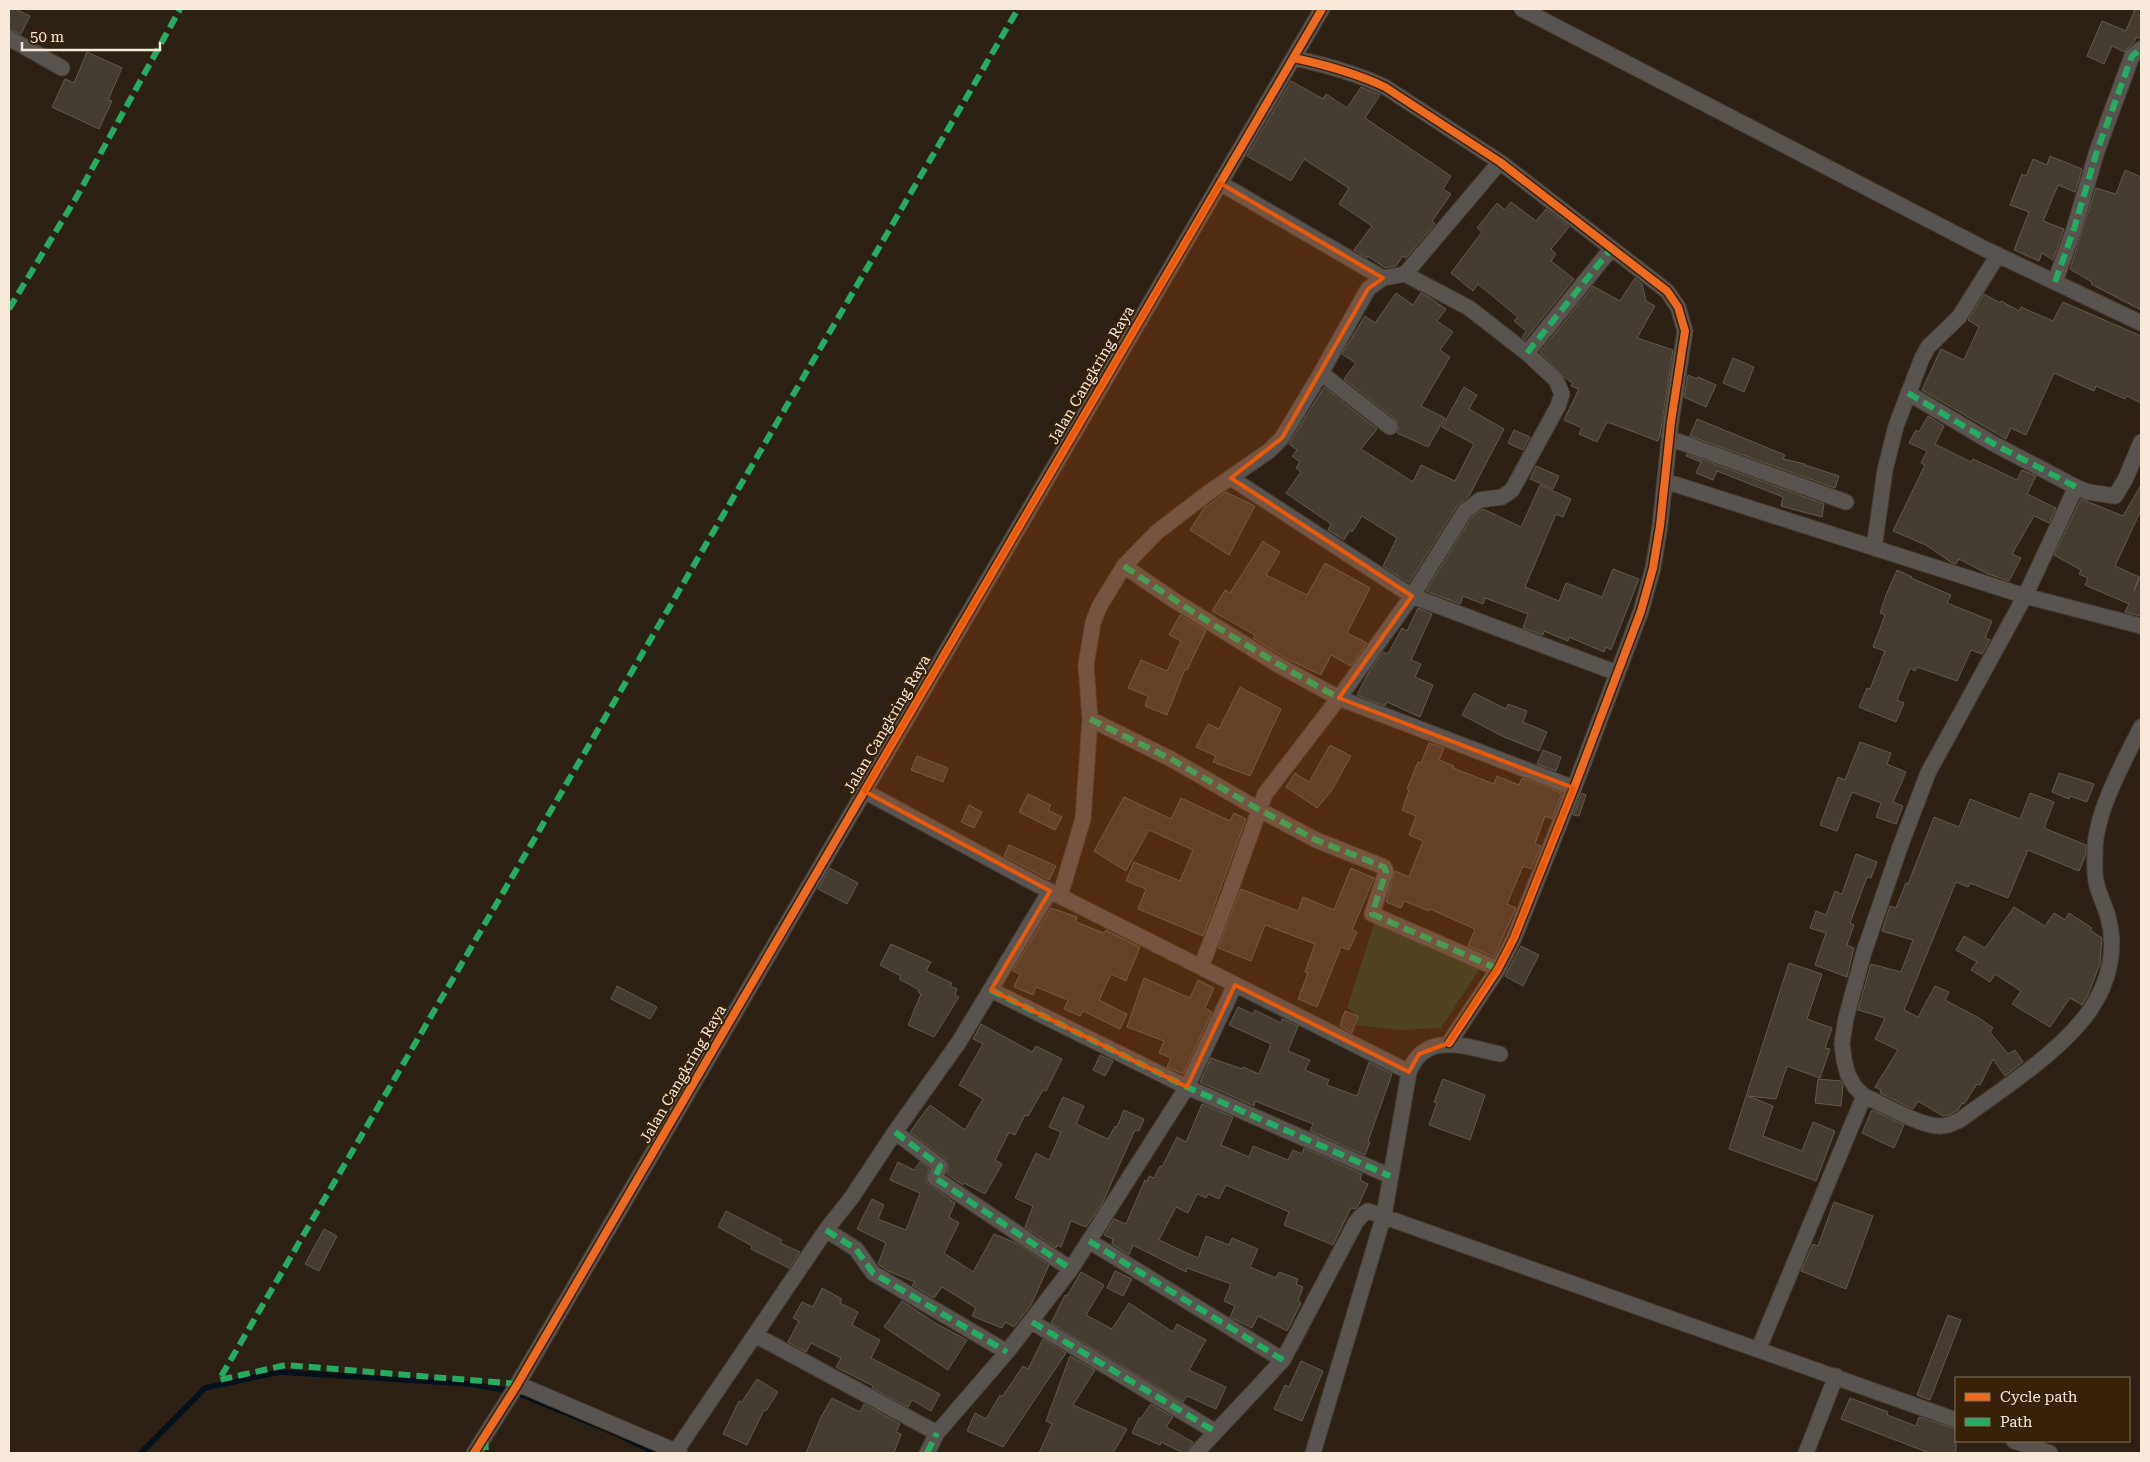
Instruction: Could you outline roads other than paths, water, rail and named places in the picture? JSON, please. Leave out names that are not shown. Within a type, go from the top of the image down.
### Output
[{"type":"street","name":"Jalan Cangkring Raya","points":[[474,1453],[517,1385],[1322,9]]},
{"type":"street","points":[[1522,9],[1998,255],[2141,323]]},
{"type":"street","points":[[9,38],[62,68]]},
{"type":"street","points":[[2055,282],[2098,151],[2132,56],[2141,49]]},
{"type":"street","points":[[1294,58],[1340,69],[1365,77],[1385,87],[1500,162],[1667,291],[1674,299],[1685,331],[1669,438],[1653,568],[1641,611],[1574,788],[1514,938],[1498,969],[1449,1043]]},
{"type":"street","points":[[1405,274],[1500,162]]},
{"type":"street","points":[[1220,183],[1383,278]]},
{"type":"street","points":[[1527,353],[1611,249]]},
{"type":"street","points":[[1874,548],[1885,470],[1896,426],[1908,393],[1928,347],[1959,317],[1998,255]]},
{"type":"street","points":[[517,1385],[678,1452],[826,1230],[852,1197],[895,1132],[959,1042],[1055,894],[1077,846],[1083,819],[1090,719],[1086,665],[1091,631],[1099,607],[1124,566],[1157,532],[1230,478],[1269,452],[1282,438],[1368,289],[1383,278],[1405,274],[1469,308],[1527,353],[1556,380],[1562,394],[1558,406],[1512,490],[1502,497],[1480,500],[1465,511],[1412,596],[1339,698],[1271,785],[1258,809],[1228,898],[1201,967]]},
{"type":"street","points":[[1321,373],[1390,427]]},
{"type":"street","points":[[1908,393],[1994,444],[2088,492],[2115,496],[2125,480],[2141,442]]},
{"type":"street","points":[[1669,438],[1846,502]]},
{"type":"street","points":[[1230,478],[1412,596],[1617,673]]},
{"type":"street","points":[[1665,480],[2025,596],[2141,626]]},
{"type":"street","points":[[2076,487],[2025,596],[1928,773],[1864,952],[1846,1018],[1842,1043],[1848,1075],[1855,1087],[1864,1096],[1928,1124],[1939,1127],[1949,1125],[1960,1120],[2056,1048],[2076,1029],[2090,1010],[2108,972],[2112,947],[2108,917],[2096,881],[2095,849],[2101,817],[2141,727]]},
{"type":"street","points":[[1124,566],[1172,599],[1280,666],[1339,698],[1574,788]]},
{"type":"street","points":[[1090,719],[1170,759],[1316,840],[1384,867],[1386,872],[1372,914],[1498,969]]},
{"type":"street","points":[[864,791],[1055,894],[1408,1072]]},
{"type":"street","points":[[927,1453],[937,1434],[1032,1322],[1072,1269],[1187,1087],[1235,985]]},
{"type":"street","points":[[991,990],[1187,1087],[1390,1176]]},
{"type":"street","points":[[1313,1453],[1384,1215],[1408,1072],[1412,1062],[1419,1054],[1432,1047],[1449,1043],[1500,1054]]},
{"type":"street","points":[[1758,1348],[1864,1096]]},
{"type":"street","points":[[895,1132],[940,1166],[935,1178],[1072,1269]]},
{"type":"street","points":[[1196,1453],[1283,1360],[1362,1215],[1368,1210],[1955,1420]]},
{"type":"street","points":[[826,1230],[856,1249],[873,1273],[1007,1352]]},
{"type":"street","points":[[1090,1241],[1283,1360]]},
{"type":"street","points":[[1032,1322],[1216,1432]]},
{"type":"street","points":[[756,1334],[937,1434]]},
{"type":"street","points":[[1806,1453],[1836,1376]]},
{"type":"street","points":[[485,1435],[486,1453]]},
{"type":"street","points":[[2017,1442],[2050,1453]]},
{"type":"waterway","points":[[141,1453],[205,1388],[280,1372],[470,1384],[515,1392],[615,1433],[656,1453]]}]
